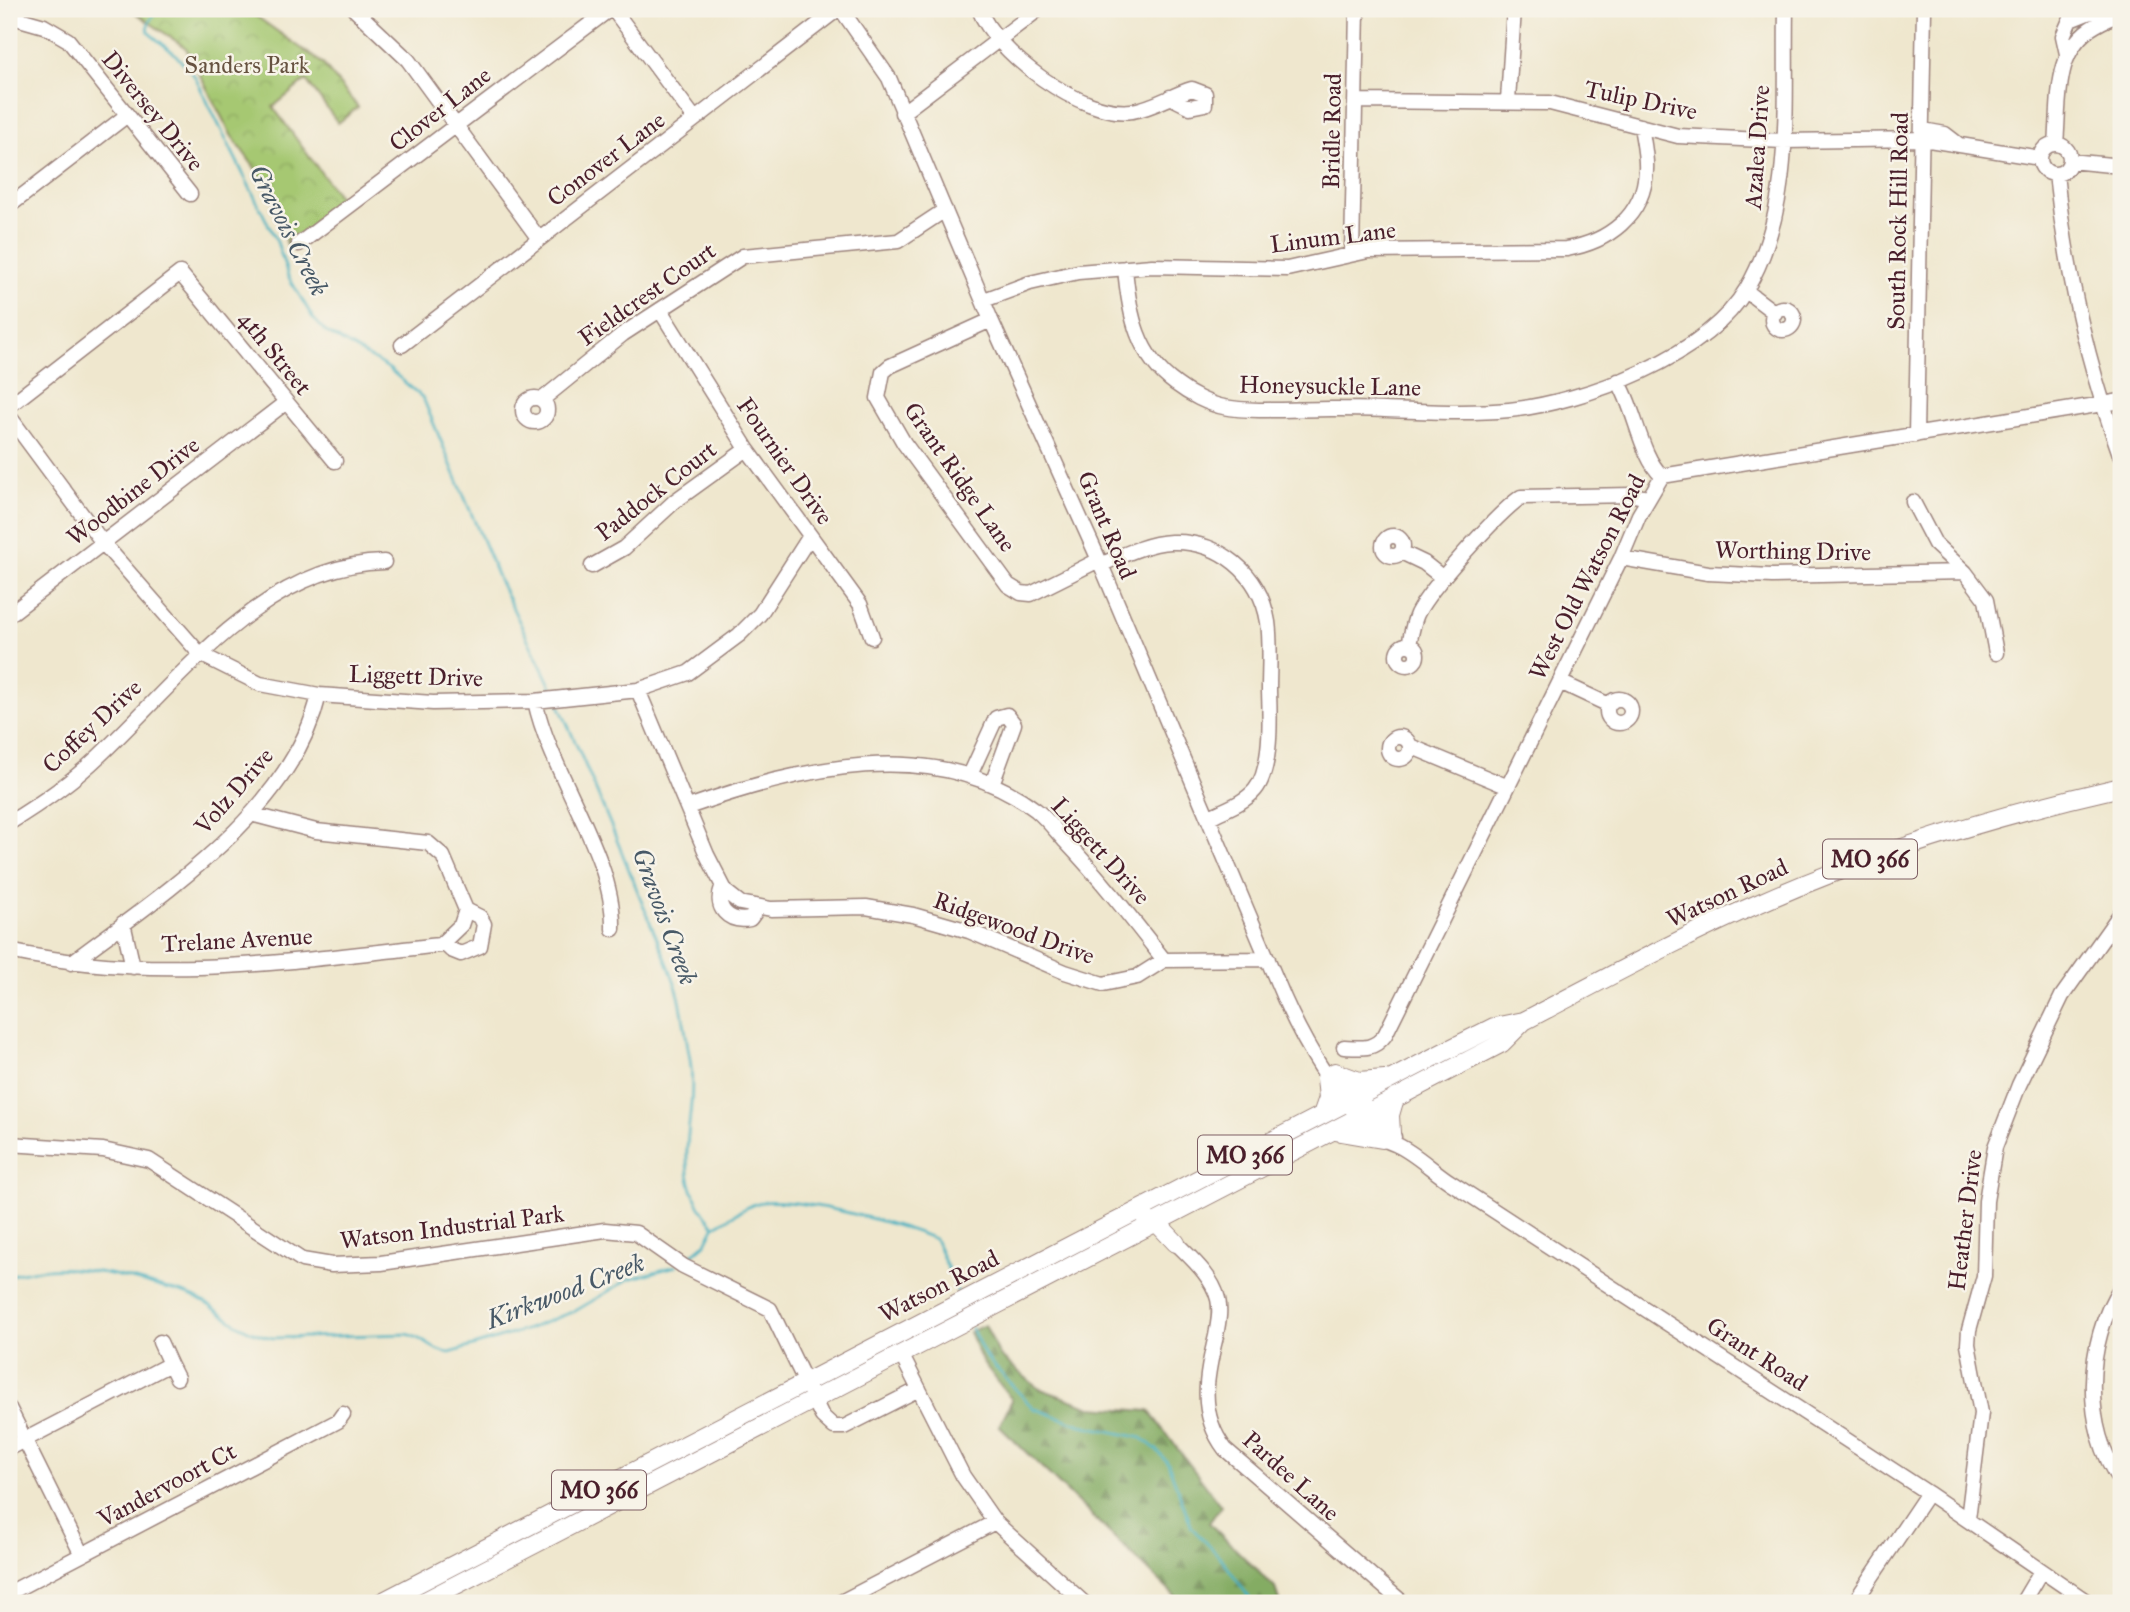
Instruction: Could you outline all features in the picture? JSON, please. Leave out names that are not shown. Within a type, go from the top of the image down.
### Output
[{"type":"main road","name":"Watson Road","points":[[421,1603],[810,1391],[948,1309],[1149,1219],[1327,1123],[1351,1100],[1494,1027],[1524,1021],[1733,915],[1836,871],[1996,818],[2121,787]]},
{"type":"main road","name":"Watson Road","points":[[380,1603],[810,1391],[901,1354],[1327,1123],[1363,1114],[1502,1043],[1524,1021]]},
{"type":"main road","points":[[1392,1079],[1359,1081],[1328,1071],[1327,1123],[1390,1139],[1390,1115],[1395,1098]]},
{"type":"main road","points":[[1149,1219],[1176,1243]]},
{"type":"main road","points":[[1149,1219],[1176,1243]]},
{"type":"street","points":[[354,9],[408,60],[539,239]]},
{"type":"street","points":[[611,9],[695,119]]},
{"type":"street","name":"Clover Lane","points":[[299,244],[611,9]]},
{"type":"street","name":"Conover Lane","points":[[402,345],[840,9]]},
{"type":"street","name":"Grant Road","points":[[840,9],[888,78],[991,320],[1210,817],[1268,959],[1305,1041],[1328,1071],[1363,1114],[1390,1139],[1968,1519],[2090,1603]]},
{"type":"street","points":[[979,9],[1000,39],[1042,79],[1064,94],[1096,107],[1130,111],[1170,97]]},
{"type":"street","points":[[902,113],[1000,39],[1018,22],[1039,9]]},
{"type":"street","name":"Bridle Road","points":[[1352,253],[1357,9]]},
{"type":"street","points":[[1508,100],[1514,9]]},
{"type":"street","name":"Azalea Drive","points":[[1618,380],[1650,370],[1688,349],[1721,321],[1746,290],[1774,228],[1783,141],[1786,9]]},
{"type":"street","name":"South Rock Hill Road","points":[[1916,435],[1924,9]]},
{"type":"street","name":"Diversey Drive","points":[[9,16],[44,26],[68,40],[190,194]]},
{"type":"street","points":[[2056,144],[2063,63],[2067,54],[2082,34],[2117,17]]},
{"type":"street","name":"Tulip Drive","points":[[1355,101],[1508,100],[1550,103],[1678,135],[1783,141],[1923,135],[2040,158]]},
{"type":"street","points":[[9,206],[126,116]]},
{"type":"street","name":"Linum Lane","points":[[984,300],[1030,283],[1066,275],[1152,265],[1287,269],[1352,253],[1566,249],[1586,246],[1630,219],[1646,172],[1641,126]]},
{"type":"street","points":[[2056,144],[2069,151],[2070,161],[2066,170],[2056,174],[2043,168],[2040,158],[2043,149],[2056,144]]},
{"type":"street","points":[[2070,161],[2121,166]]},
{"type":"street","points":[[2056,174],[2070,275],[2102,405],[2121,457]]},
{"type":"street","name":"Fieldcrest Court","points":[[544,398],[623,334],[743,256],[898,241],[945,210]]},
{"type":"street","name":"Honeysuckle Lane","points":[[1125,268],[1133,328],[1143,349],[1176,384],[1223,408],[1510,410],[1565,398],[1618,380]]},
{"type":"street","name":"4th Street","points":[[9,406],[180,273],[334,461]]},
{"type":"street","points":[[1746,290],[1774,313]]},
{"type":"street","name":"Fournier Drive","points":[[660,310],[747,449],[860,604],[873,637]]},
{"type":"street","name":"Grant Ridge Lane","points":[[991,320],[890,366],[883,372],[878,398],[904,443],[1009,585],[1021,593],[1031,594],[1099,562]]},
{"type":"street","points":[[1618,380],[1626,393],[1652,460],[1662,475]]},
{"type":"street","name":"West Old Watson Road","points":[[1344,1047],[1368,1049],[1379,1043],[1385,1035],[1621,558],[1648,498],[1662,475],[2121,401]]},
{"type":"street","name":"Woodbine Drive","points":[[9,615],[285,403]]},
{"type":"street","points":[[9,416],[103,543],[200,654]]},
{"type":"street","name":"Paddock Court","points":[[592,566],[624,548],[675,501],[747,449]]},
{"type":"street","points":[[1409,645],[1417,614],[1443,578],[1507,506],[1521,497],[1634,495],[1648,498]]},
{"type":"street","points":[[1913,502],[1935,544],[1965,572],[1986,600],[1996,653]]},
{"type":"street","name":"Liggett Drive","points":[[200,654],[260,684],[319,695],[433,703],[541,701],[638,690],[688,673],[740,635],[760,614],[810,536]]},
{"type":"street","points":[[1099,562],[1169,542],[1199,544],[1242,565],[1261,596],[1268,622],[1270,722],[1264,775],[1255,790],[1241,802],[1210,817]]},
{"type":"street","points":[[1401,552],[1424,563],[1443,578]]},
{"type":"street","name":"Worthing Drive","points":[[1621,558],[1708,573],[1772,576],[1965,572]]},
{"type":"street","name":"Coffey Drive","points":[[9,823],[37,806],[98,758],[200,654],[258,610],[309,578],[338,568],[384,562]]},
{"type":"street","points":[[1560,682],[1609,705]]},
{"type":"street","name":"Ridgewood Drive","points":[[638,690],[722,887],[740,903],[758,908],[866,907],[913,915],[969,931],[1065,972],[1103,984],[1137,977],[1164,960]]},
{"type":"street","name":"Volz Drive","points":[[71,963],[207,857],[251,814],[301,748],[314,718],[319,695]]},
{"type":"street","points":[[541,701],[544,732],[611,894],[613,929]]},
{"type":"street","points":[[970,775],[996,718],[1007,715],[1014,724],[992,784]]},
{"type":"street","points":[[1410,746],[1506,786]]},
{"type":"street","name":"Liggett Drive","points":[[688,807],[749,786],[875,764],[903,764],[970,775],[992,784],[1036,811],[1098,876],[1164,960]]},
{"type":"street","points":[[251,814],[316,831],[428,843],[443,856],[466,910],[480,917],[484,924],[480,946],[461,954],[451,950],[443,942],[461,925],[466,910]]},
{"type":"street","name":"Heather Drive","points":[[1968,1519],[1981,1413],[1968,1344],[1969,1330],[1984,1276],[1986,1201],[1995,1147],[2019,1085],[2062,996],[2121,913]]},
{"type":"street","points":[[123,923],[133,967]]},
{"type":"street","name":"Trelane Avenue","points":[[9,951],[71,963],[217,969],[440,945],[443,942]]},
{"type":"street","points":[[1164,960],[1268,959]]},
{"type":"street","name":"Watson Industrial Park","points":[[9,1144],[103,1150],[149,1160],[302,1260],[332,1265],[381,1263],[605,1230],[636,1233],[678,1263],[770,1309],[827,1423],[844,1427],[919,1390]]},
{"type":"street","name":"Pardee Lane","points":[[1176,1243],[1213,1284],[1218,1300],[1220,1317],[1205,1397],[1213,1434],[1225,1449],[1403,1603]]},
{"type":"street","points":[[2121,1287],[2102,1329],[2093,1395],[2099,1434],[2121,1482]]},
{"type":"street","points":[[160,1342],[177,1378]]},
{"type":"street","points":[[901,1354],[963,1476],[995,1522],[1084,1603]]},
{"type":"street","points":[[9,1448],[170,1364]]},
{"type":"street","points":[[9,1408],[82,1555]]},
{"type":"street","name":"Vandervoort Ct","points":[[9,1593],[338,1420],[343,1413]]},
{"type":"street","points":[[1854,1603],[1928,1493]]},
{"type":"street","points":[[839,1603],[995,1522]]},
{"type":"street","points":[[2022,1603],[2041,1570]]},
{"type":"green space","name":"Sanders Park","points":[[130,9],[246,9],[322,63],[358,107],[338,123],[306,80],[273,107],[344,204],[288,247],[268,186],[231,135],[186,48]]},
{"type":"green space","points":[[985,1325],[1000,1356],[1038,1388],[1091,1407],[1149,1411],[1221,1506],[1209,1523],[1275,1588],[1280,1603],[1182,1603],[999,1426],[1012,1400],[982,1361],[969,1332]]},
{"type":"waterway","name":"Gravois Creek","points":[[156,9],[148,25],[149,33],[175,54],[195,77],[277,242],[288,276],[313,318],[326,332],[388,368],[423,398],[500,582],[554,693]]},
{"type":"waterway","name":"Gravois Creek","points":[[559,705],[666,958],[679,996],[692,1082],[687,1166],[691,1186],[700,1206],[715,1226],[756,1203],[780,1202],[849,1213],[918,1233],[935,1239],[959,1295]]},
{"type":"waterway","name":"Kirkwood Creek","points":[[685,1261],[706,1243],[714,1227]]},
{"type":"waterway","name":"Kirkwood Creek","points":[[9,1276],[28,1271],[65,1268],[102,1272],[188,1295],[241,1327],[273,1338],[407,1334],[438,1350],[450,1353],[528,1329],[577,1310],[629,1279],[676,1266]]},
{"type":"waterway","name":"Gravois Creek","points":[[971,1327],[985,1356],[1033,1408],[1081,1425],[1142,1438],[1157,1450],[1168,1463],[1192,1528],[1222,1559],[1253,1603]]}]
